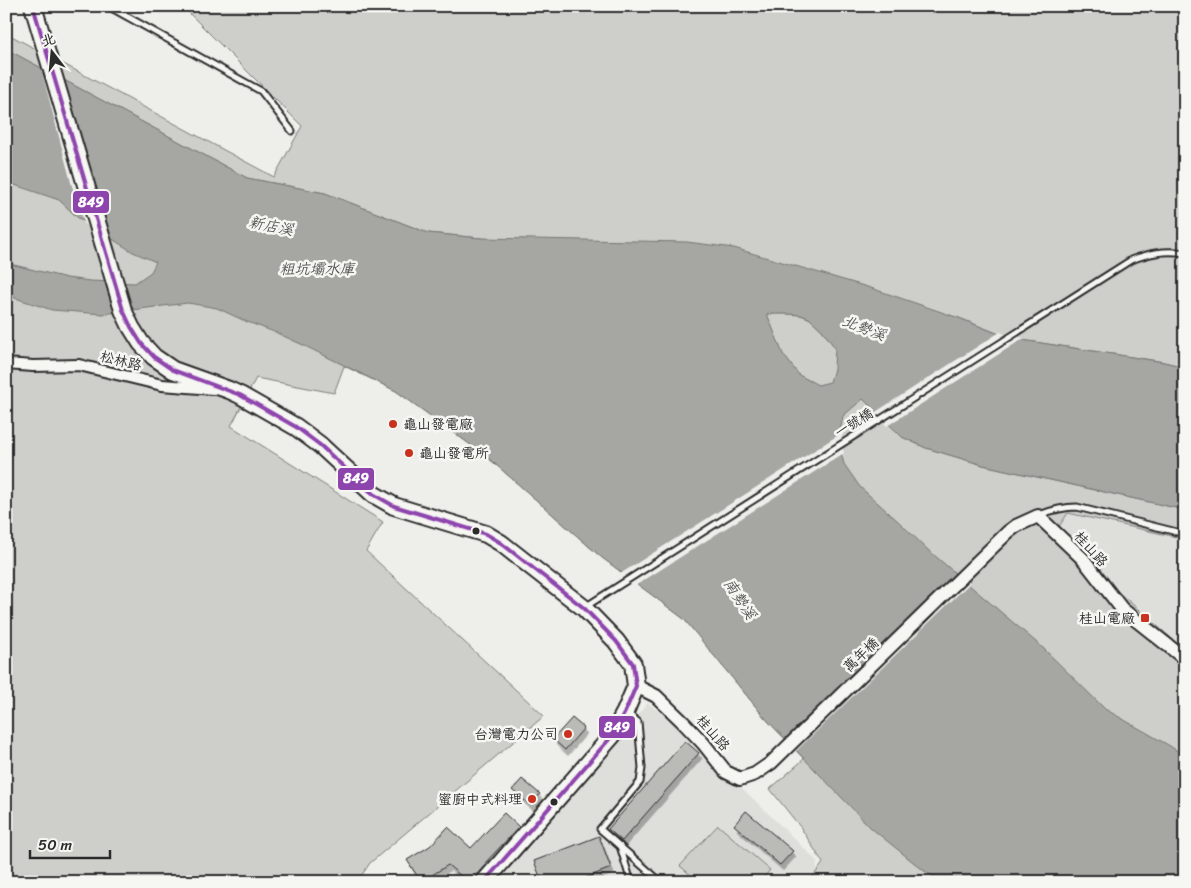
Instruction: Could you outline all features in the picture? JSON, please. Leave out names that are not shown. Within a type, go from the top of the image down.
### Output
[{"type":"main road","points":[[33,6],[124,310],[130,327],[154,358],[173,370],[229,390],[296,427],[320,445],[373,494],[394,506],[486,534],[501,543],[584,608],[616,642],[633,664],[636,686],[612,736],[484,882]]},
{"type":"street","name":"松林路","points":[[6,364],[33,366],[79,365],[162,385],[229,390]]},
{"type":"street","name":"萬年橋","points":[[771,763],[1008,532],[1016,526],[1038,516]]},
{"type":"street","name":"桂山路","points":[[1038,516],[1084,560],[1122,609],[1185,659]]},
{"type":"street","name":"桂山路","points":[[636,686],[656,696],[669,708],[703,743],[726,772],[740,779],[756,774],[771,763]]},
{"type":"lane","points":[[108,6],[261,91],[292,131]]},
{"type":"lane","name":"一號橋","points":[[584,608],[1131,260],[1147,254],[1161,252],[1185,253]]},
{"type":"lane","points":[[1038,516],[1053,509],[1077,507],[1185,534]]},
{"type":"lane","points":[[625,712],[638,722],[642,768],[640,782],[600,829],[661,882]]},
{"type":"lane","points":[[620,846],[631,882]]},
{"type":"shaded area","points":[[182,6],[1185,6],[1185,367],[1164,362],[1009,338],[959,318],[481,238],[428,233],[325,193],[247,178],[6,49],[6,33],[274,177],[302,126]]},
{"type":"shaded area","points":[[6,182],[418,293],[923,870],[943,882],[809,882],[823,863],[801,828],[770,789],[804,759],[765,718],[684,619],[601,557],[486,456],[396,391],[344,366],[334,393],[256,378],[231,426],[383,522],[366,551],[544,716],[370,863],[357,882],[6,882]]},
{"type":"shaded area","points":[[767,314],[795,314],[806,317],[822,330],[902,437],[926,448],[983,465],[1185,510],[1185,539],[1068,513],[1058,528],[1089,551],[1116,590],[1185,650],[1185,876],[947,809]]},
{"type":"shaded area","points":[[1068,513],[1185,539],[1185,650],[1116,590],[1089,551],[1058,528]]},
{"type":"shaded area","points":[[648,703],[685,732],[720,774],[735,781],[817,861],[816,882],[494,882]]},
{"type":"shaded area","points":[[718,825],[770,870],[760,882],[699,882],[680,866]]},
{"type":"water","points":[[6,49],[247,178],[325,193],[428,233],[481,238],[687,242],[734,248],[871,288],[959,318],[1009,338],[1164,362],[1185,367],[1185,510],[983,465],[926,448],[902,437],[863,399],[843,416],[838,442],[844,464],[860,487],[927,549],[1043,648],[1105,709],[1185,756],[1185,882],[943,882],[923,870],[871,828],[765,718],[684,619],[601,557],[486,456],[396,391],[303,345],[217,308],[188,303],[103,314],[52,310],[6,295],[6,263],[67,278],[135,283],[151,272],[156,262],[133,252],[77,217],[59,200],[6,182]],"holes":[[[767,314],[801,315],[809,318],[822,330],[835,348],[834,369],[830,382],[818,385],[799,375],[783,354]]]},
{"type":"pier","points":[[40,65],[58,75],[107,239],[85,225],[72,186]]},
{"type":"pier","points":[[1000,332],[1024,338],[887,426],[874,413]]},
{"type":"pier","points":[[843,432],[841,441],[844,453],[635,586],[620,574]]},
{"type":"pier","points":[[957,572],[970,583],[794,753],[783,741]]},
{"type":"building","name":"台灣電力公司","points":[[572,718],[584,728],[565,750],[553,739]]},
{"type":"building","points":[[685,741],[699,753],[622,841],[608,829]]},
{"type":"building","points":[[522,779],[540,794],[530,805],[512,790]]},
{"type":"building","points":[[746,811],[793,851],[780,865],[734,825]]},
{"type":"building","points":[[504,813],[519,827],[485,863],[476,875],[474,882],[468,882],[448,865],[421,882],[407,860],[430,846],[448,827],[471,848]]},
{"type":"building","points":[[599,836],[611,868],[575,882],[542,882],[534,861]]},
{"type":"transit line","name":"849","points":[[33,6],[123,310],[141,343],[154,357],[173,370],[240,395],[296,427],[320,445],[373,494],[394,506],[486,534],[501,543],[584,608],[616,641],[633,664],[636,686],[612,736],[484,882]]},
{"type":"place","name":"龜山發電廠","points":[[393,424]]},
{"type":"place","name":"龜山發電所","points":[[409,453]]},
{"type":"place","name":"桂山電廠","points":[[1145,618]]},
{"type":"place","name":"台灣電力公司","points":[[568,734]]},
{"type":"place","name":"蜜廚中式料理","points":[[532,799]]},
{"type":"water label","name":"新店溪","points":[[271,226]]},
{"type":"water label","name":"粗坑壩水庫","points":[[317,269]]},
{"type":"water label","name":"北勢溪","points":[[864,328]]},
{"type":"water label","name":"南勢溪","points":[[740,599]]}]
